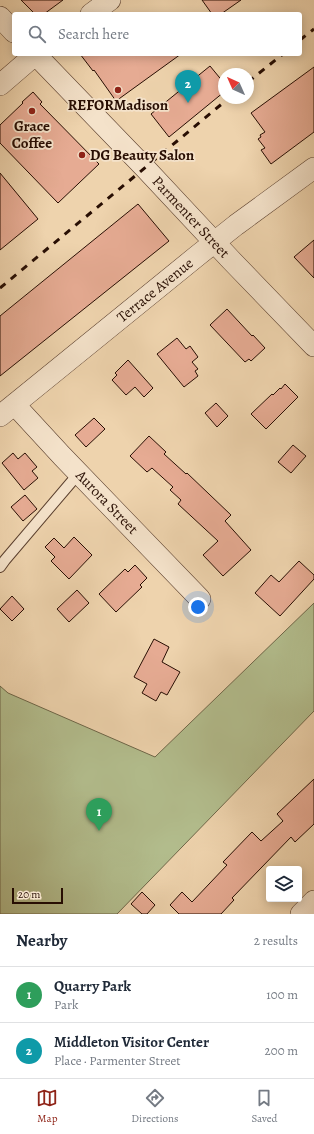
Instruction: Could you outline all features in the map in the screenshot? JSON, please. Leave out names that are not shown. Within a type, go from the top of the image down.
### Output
[{"type":"street","points":[[94,12],[110,0]]},
{"type":"street","points":[[0,17],[12,30]]},
{"type":"street","points":[[0,85],[33,56]]},
{"type":"street","name":"Parmenter Street","points":[[37,56],[314,346]]},
{"type":"street","name":"Terrace Avenue","points":[[7,410],[214,242],[314,168]]},
{"type":"street","name":"Aurora Street","points":[[7,410],[79,473],[200,599]]},
{"type":"street","points":[[301,914],[314,901]]},
{"type":"lane","points":[[0,567],[79,473]]},
{"type":"green space","points":[[314,603],[314,711],[117,914],[0,914],[0,686],[8,693],[155,757]]},
{"type":"building","points":[[21,0],[63,0],[47,12],[33,12]]},
{"type":"building","points":[[202,0],[241,0],[224,12],[211,12]]},
{"type":"building","points":[[82,56],[178,56],[116,101],[94,70],[93,71]]},
{"type":"building","points":[[210,66],[218,76],[218,97],[169,137],[151,114]]},
{"type":"building","points":[[314,67],[314,132],[271,164],[261,150],[265,148],[258,139],[261,137],[260,135],[265,132],[251,113]]},
{"type":"building","points":[[33,92],[42,102],[40,104],[99,164],[58,203],[0,143],[0,125]]},
{"type":"building","points":[[0,173],[38,219],[0,250]]},
{"type":"building","points":[[138,204],[169,241],[0,376],[0,316]]},
{"type":"building","points":[[314,240],[314,278],[294,257]]},
{"type":"building","points":[[227,309],[265,348],[251,361],[249,359],[245,362],[210,325]]},
{"type":"building","points":[[177,338],[186,349],[190,346],[198,357],[192,362],[198,369],[195,371],[198,376],[184,387],[157,354]]},
{"type":"building","points":[[128,360],[153,388],[144,397],[135,387],[126,395],[112,380],[117,375],[115,373]]},
{"type":"building","points":[[285,384],[298,397],[266,429],[251,414]]},
{"type":"building","points":[[216,403],[228,416],[217,427],[205,413]]},
{"type":"building","points":[[94,418],[105,429],[86,447],[75,435]]},
{"type":"building","points":[[149,436],[166,452],[164,454],[186,474],[187,473],[231,515],[225,521],[251,550],[223,576],[203,555],[218,541],[178,504],[181,500],[170,490],[173,487],[152,468],[147,472],[130,456]]},
{"type":"building","points":[[293,445],[306,456],[291,473],[278,462]]},
{"type":"building","points":[[13,453],[18,459],[25,453],[37,467],[32,471],[38,478],[24,490],[2,463]]},
{"type":"building","points":[[25,495],[37,509],[23,521],[11,507]]},
{"type":"building","points":[[74,537],[92,555],[69,579],[51,561],[55,557],[45,547],[54,538],[64,548]]},
{"type":"building","points":[[299,561],[314,575],[314,579],[280,616],[255,593],[271,575],[279,582]]},
{"type":"building","points":[[135,565],[147,578],[140,585],[142,587],[116,612],[99,594],[125,569],[128,572]]},
{"type":"building","points":[[77,590],[89,603],[69,622],[57,609]]},
{"type":"building","points":[[12,596],[24,609],[12,621],[0,609]]},
{"type":"building","points":[[154,639],[169,647],[162,662],[180,672],[167,695],[161,692],[156,701],[142,693],[147,684],[134,677]]},
{"type":"building","points":[[314,779],[314,824],[295,842],[291,837],[232,898],[234,900],[221,914],[179,914],[170,905],[182,892],[192,902],[227,865],[223,862],[252,832],[261,841],[283,821],[277,814]]},
{"type":"building","points":[[142,892],[155,905],[147,914],[142,914],[131,904]]},
{"type":"railway","points":[[302,38],[314,29]]},
{"type":"railway","points":[[254,77],[280,56]]},
{"type":"railway","points":[[0,288],[222,104]]},
{"type":"place","name":"REFORMadison","points":[[118,90]]},
{"type":"place","name":"Middleton Visitor Center","points":[[188,103]]},
{"type":"place","name":"Grace Coffee","points":[[32,111]]},
{"type":"place","name":"DG Beauty Salon","points":[[82,155]]},
{"type":"place","name":"Quarry Park","points":[[99,831]]}]
